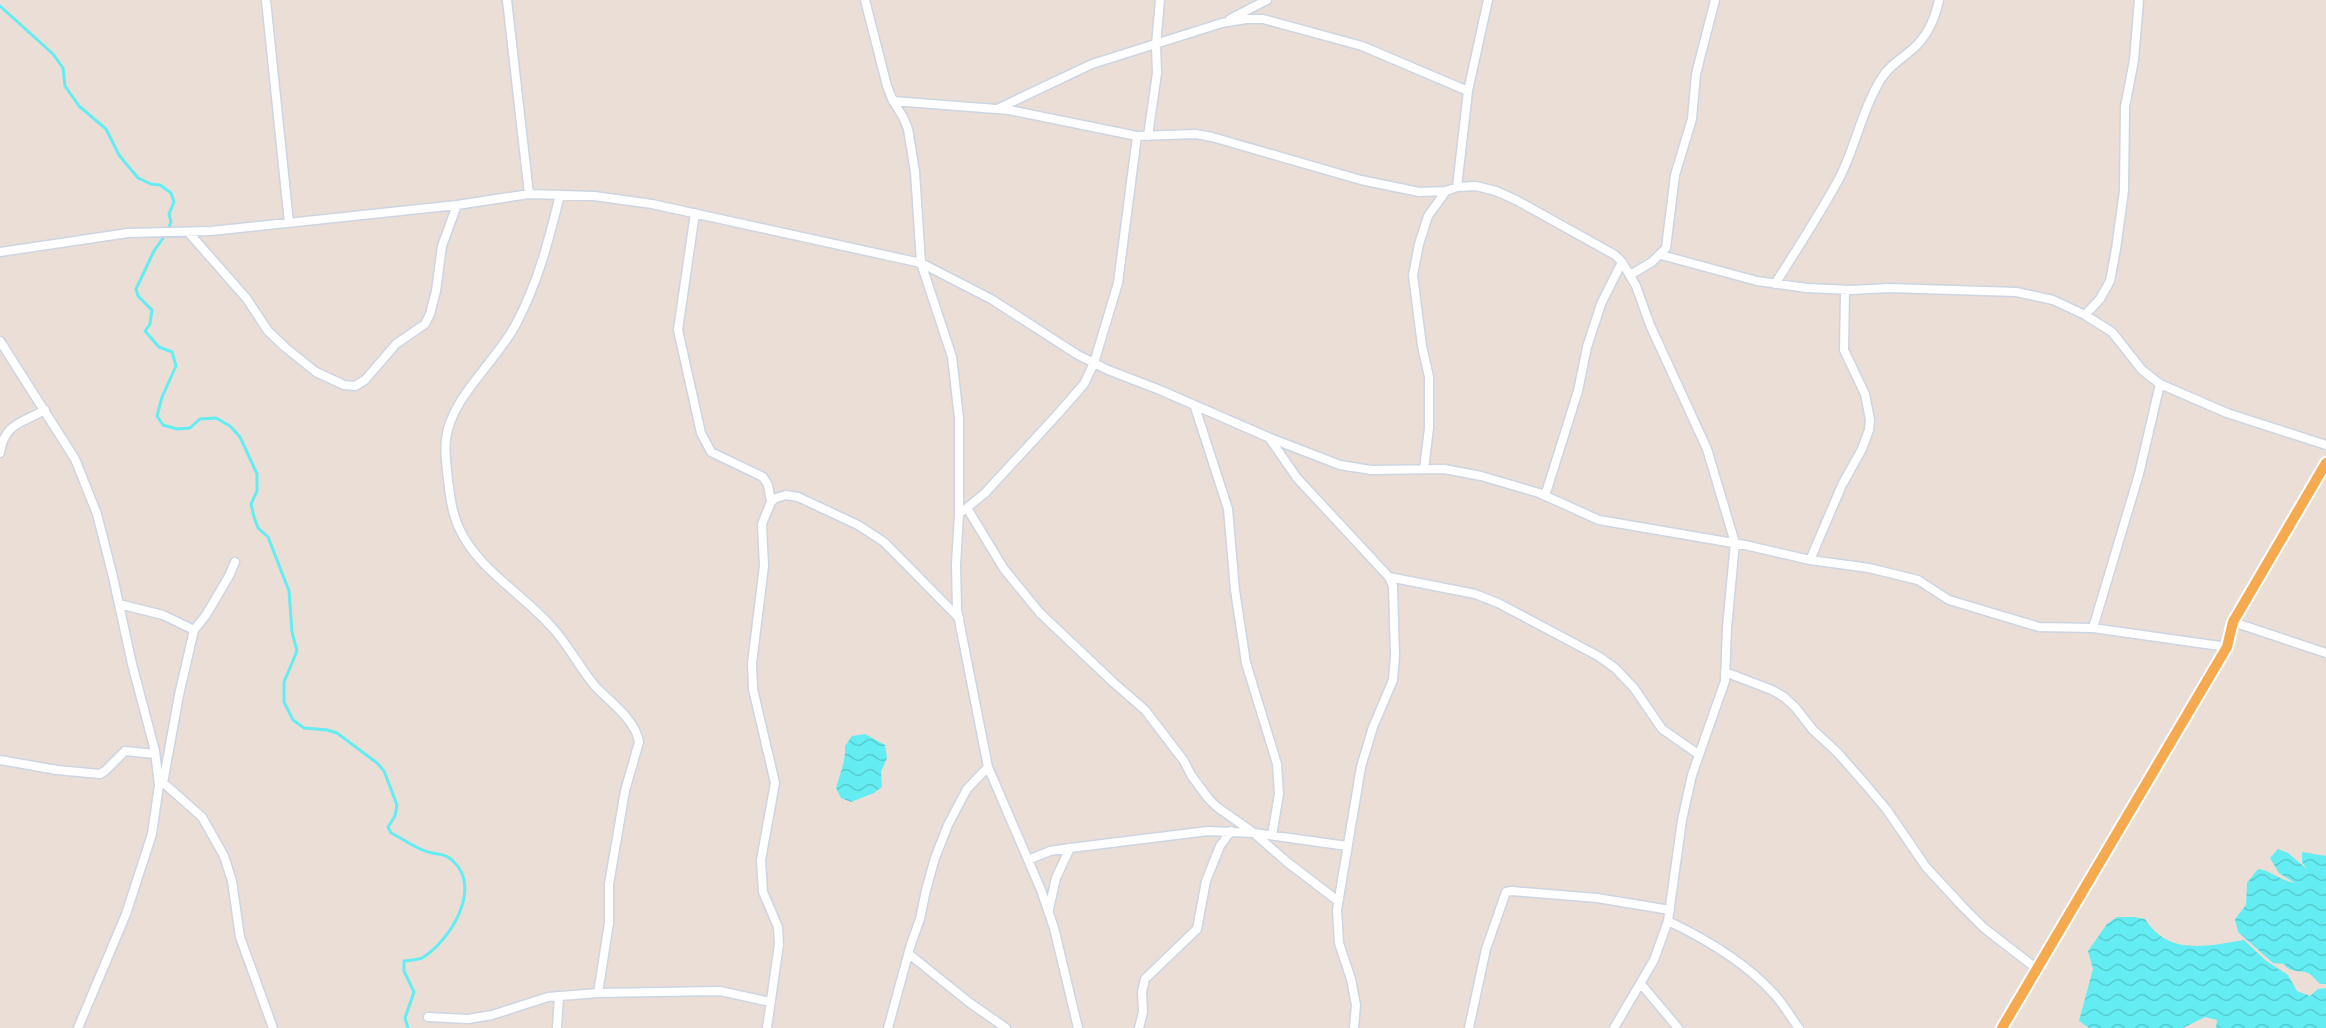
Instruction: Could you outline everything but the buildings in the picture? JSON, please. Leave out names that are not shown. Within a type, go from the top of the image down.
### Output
[{"type":"main road","points":[[2002,1028],[2227,647],[2233,622],[2326,463]]},
{"type":"street","points":[[266,0],[289,223]]},
{"type":"street","points":[[507,0],[529,194]]},
{"type":"street","points":[[865,0],[879,60],[893,101],[908,129],[915,172],[921,263],[952,357],[959,418],[959,514],[956,565],[960,619],[988,767],[1048,910],[1078,1028]]},
{"type":"street","points":[[1148,136],[1156,84],[1156,45],[1160,0]]},
{"type":"street","points":[[997,109],[1092,64],[1222,23],[1267,0]]},
{"type":"street","points":[[1457,187],[1468,91],[1488,0]]},
{"type":"street","points":[[1630,275],[1661,255],[1668,240],[1675,175],[1692,119],[1696,74],[1715,0]]},
{"type":"street","points":[[1775,284],[1840,176],[1854,146],[1865,111],[1880,80],[1887,69],[1916,46],[1929,30],[1939,0]]},
{"type":"street","points":[[2085,315],[2100,299],[2110,281],[2116,249],[2124,191],[2126,106],[2133,67],[2139,0]]},
{"type":"street","points":[[1222,23],[1263,19],[1362,46],[1468,91]]},
{"type":"street","points":[[893,101],[1022,112],[1137,136],[1196,134],[1212,136],[1361,180],[1419,192],[1446,191],[1457,187],[1476,186],[1516,200],[1605,248],[1622,262],[1630,275],[1650,325],[1707,449],[1735,543],[1725,672],[1713,719],[1698,754],[1682,819],[1668,921],[1654,960],[1614,1028]]},
{"type":"street","points":[[959,514],[985,493],[1063,408],[1084,384],[1094,363],[1118,283],[1137,136]]},
{"type":"street","points":[[1424,469],[1429,428],[1429,377],[1422,346],[1413,275],[1419,244],[1428,216],[1446,191]]},
{"type":"street","points":[[0,252],[128,233],[189,233],[457,205],[529,194],[594,196],[652,204],[921,263],[991,299],[1094,363],[1195,407],[1340,465],[1371,470],[1444,469],[1481,476],[1545,496],[1599,520],[1735,543],[1810,560],[1869,568],[1918,580],[1949,600],[2038,627],[2075,630],[2093,628],[2227,647]]},
{"type":"street","points":[[560,195],[549,241],[519,318],[452,417],[446,438],[446,463],[451,502],[460,529],[472,547],[512,590],[551,625],[584,673],[623,714],[638,734],[639,742],[624,790],[609,884],[609,923],[598,993]]},
{"type":"street","points":[[189,233],[248,299],[268,331],[286,348],[316,372],[344,385],[355,386],[365,380],[396,344],[425,324],[436,291],[442,246],[457,205]]},
{"type":"street","points":[[695,213],[678,330],[685,353],[701,433],[711,452],[763,477],[768,485],[771,502]]},
{"type":"street","points":[[1661,255],[1757,281],[1807,288],[2016,292],[2054,300],[2085,315],[2118,337],[2142,370],[2160,384],[2227,413],[2326,445]]},
{"type":"street","points":[[1545,496],[1578,391],[1587,348],[1601,304],[1622,262]]},
{"type":"street","points":[[1810,560],[1842,485],[1862,449],[1869,430],[1870,420],[1865,394],[1844,350],[1845,290]]},
{"type":"street","points":[[0,341],[75,459],[97,514],[161,781],[202,817],[224,856],[232,881],[240,937],[273,1028]]},
{"type":"street","points":[[2093,628],[2139,474],[2160,384]]},
{"type":"street","points":[[1195,407],[1228,509],[1234,590],[1246,663],[1277,764],[1279,794],[1272,836]]},
{"type":"street","points":[[0,453],[4,434],[10,428],[45,410]]},
{"type":"street","points":[[1270,438],[1297,478],[1389,577],[1393,586],[1393,680],[1370,737],[1361,767],[1338,901],[1336,927],[1356,1005],[1354,1028]]},
{"type":"street","points":[[767,1028],[779,944],[778,927],[763,892],[761,860],[775,783],[753,689],[752,663],[764,566],[762,524],[771,502],[786,495],[798,497],[858,525],[884,542],[960,619]]},
{"type":"street","points":[[967,508],[1004,569],[1040,612],[1145,710],[1213,803],[1338,901]]},
{"type":"street","points":[[78,1028],[126,914],[152,834],[161,781],[194,630],[230,576],[235,562]]},
{"type":"street","points":[[1389,577],[1475,594],[1498,603],[1598,656],[1615,668],[1634,688],[1662,729],[1698,754]]},
{"type":"street","points":[[119,603],[163,615],[194,630]]},
{"type":"street","points":[[2233,622],[2326,653]]},
{"type":"street","points":[[1725,672],[1772,690],[1795,707],[1813,730],[1837,752],[1887,810],[1926,867],[1984,928],[2037,969]]},
{"type":"street","points":[[0,760],[57,770],[100,774],[125,751],[155,754]]},
{"type":"street","points":[[888,1028],[920,920],[935,858],[948,825],[967,789],[988,767]]},
{"type":"street","points":[[1028,860],[1050,851],[1208,831],[1254,833],[1347,846]]},
{"type":"street","points":[[1139,1028],[1143,1012],[1142,992],[1145,980],[1197,929],[1206,881],[1220,846],[1231,831]]},
{"type":"street","points":[[1048,910],[1056,879],[1070,848]]},
{"type":"street","points":[[1469,1028],[1486,949],[1506,892],[1597,898],[1670,910]]},
{"type":"street","points":[[1668,921],[1695,934],[1749,972],[1776,995],[1798,1028]]},
{"type":"street","points":[[909,954],[970,1003],[1006,1028]]},
{"type":"street","points":[[1641,984],[1678,1028]]},
{"type":"street","points":[[428,1017],[468,1019],[492,1015],[548,997],[598,993],[720,991],[770,1002]]},
{"type":"street","points":[[557,1028],[559,996]]},
{"type":"water","points":[[865,734],[885,745],[887,758],[881,772],[882,787],[874,793],[851,802],[841,798],[836,788],[844,762],[845,746],[852,736]]},
{"type":"water","points":[[2278,849],[2288,853],[2307,869],[2302,862],[2302,852],[2326,856],[2326,984],[2320,984],[2308,973],[2292,970],[2284,964],[2273,963],[2238,932],[2235,919],[2246,905],[2247,883],[2258,869],[2295,883],[2279,873],[2270,858]]},
{"type":"water","points":[[2117,917],[2145,919],[2154,931],[2165,939],[2189,946],[2244,940],[2265,960],[2288,975],[2297,991],[2310,996],[2318,989],[2326,988],[2326,1028],[2216,1028],[2217,1020],[2205,1017],[2183,1028],[2089,1028],[2079,1021],[2093,969],[2088,951],[2107,924]]},
{"type":"waterway","points":[[0,6],[53,54],[63,68],[65,86],[79,106],[106,129],[119,155],[138,178],[160,185],[171,193],[174,202],[169,214],[171,222],[136,289],[138,296],[152,310],[150,324],[145,331],[159,347],[172,352],[176,366],[162,397],[157,416],[163,425],[177,429],[190,428],[200,419],[216,418],[230,426],[240,437],[257,474],[257,491],[251,504],[254,517],[258,528],[268,537],[289,591],[292,632],[297,651],[284,682],[284,702],[293,720],[304,728],[337,733],[377,763],[384,771],[397,805],[395,816],[388,827],[391,833],[422,850],[448,857],[461,872],[465,885],[464,899],[452,927],[433,950],[422,958],[404,961],[404,971],[414,992],[405,1018],[408,1028]]}]
